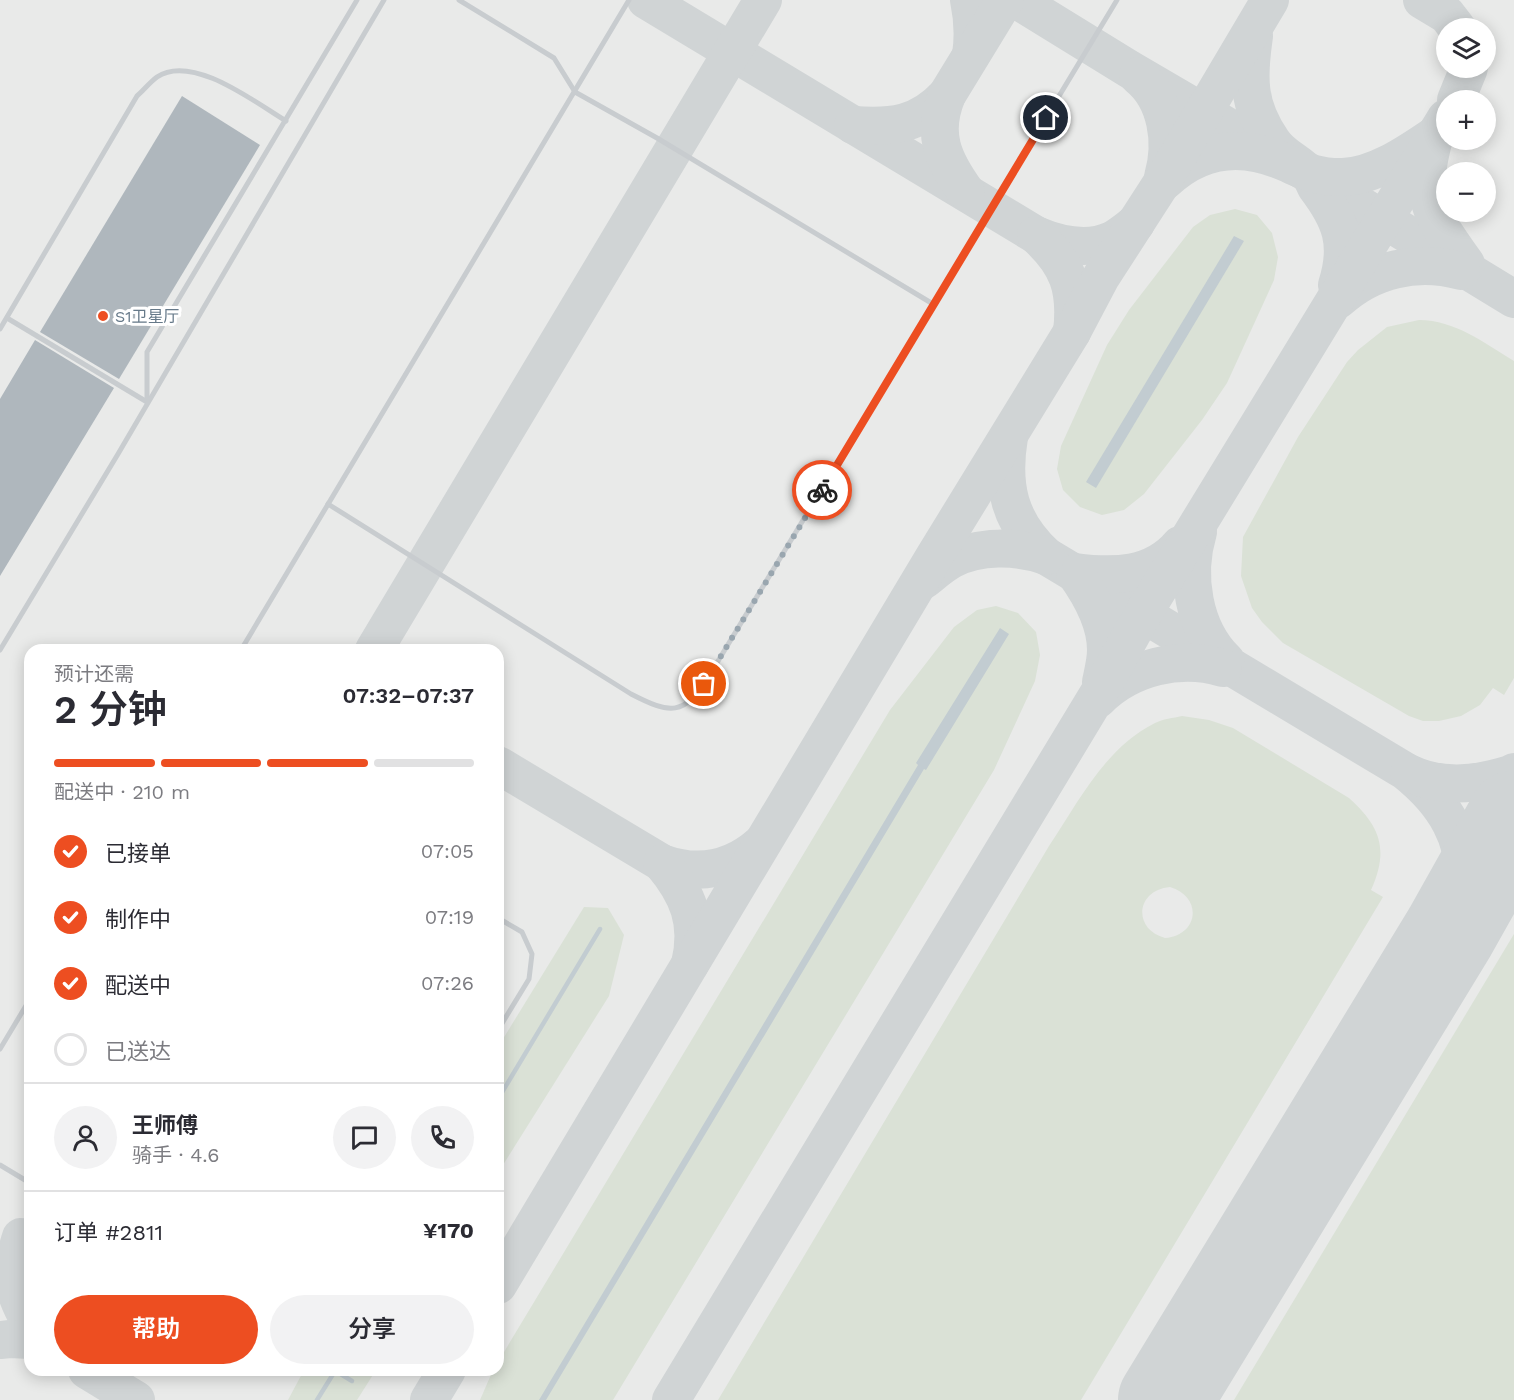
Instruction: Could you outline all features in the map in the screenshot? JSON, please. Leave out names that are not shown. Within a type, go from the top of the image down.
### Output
[{"type":"lane","points":[[147,402],[147,352],[357,0]]},
{"type":"lane","points":[[0,650],[384,0]]},
{"type":"lane","points":[[459,0],[554,58],[575,92],[657,138],[933,304]]},
{"type":"lane","points":[[245,644],[629,0]]},
{"type":"lane","points":[[328,504],[631,694],[656,707],[668,710],[681,706],[694,698],[1117,0]]},
{"type":"lane","points":[[0,328],[137,96],[158,76],[180,70],[200,72],[286,121]]},
{"type":"lane","points":[[7,318],[147,402]]},
{"type":"lane","points":[[504,922],[522,932],[532,954],[530,978],[504,1020]]},
{"type":"lane","points":[[0,1049],[24,1009]]},
{"type":"lane","points":[[0,1165],[24,1179]]},
{"type":"shaded area","points":[[0,0],[1514,0],[1514,1400],[0,1400]]},
{"type":"shaded area","points":[[1235,209],[1257,215],[1272,233],[1278,257],[1274,280],[1227,383],[1202,420],[1144,494],[1124,510],[1102,515],[1080,507],[1063,490],[1057,469],[1061,446],[1107,345],[1129,310],[1193,227],[1210,215]]},
{"type":"shaded area","points":[[1234,236],[1244,241],[1096,488],[1086,482]]},
{"type":"shaded area","points":[[1419,320],[1457,328],[1514,361],[1514,678],[1504,695],[1493,688],[1480,705],[1461,716],[1439,721],[1423,721],[1409,716],[1283,643],[1252,608],[1241,576],[1243,537],[1298,437],[1347,362],[1387,327]]},
{"type":"shaded area","points":[[996,606],[1018,613],[1036,632],[1040,655],[1035,681],[994,770],[613,1400],[480,1400],[490,1376],[504,1376],[504,1352],[890,710],[954,627],[977,610]]},
{"type":"shaded area","points":[[1000,628],[1009,634],[926,770],[924,769],[546,1400],[539,1400],[918,765],[916,763]]},
{"type":"shaded area","points":[[1182,716],[1209,720],[1233,728],[1349,798],[1368,819],[1379,840],[1380,863],[1371,890],[1383,897],[1081,1400],[718,1400],[1049,846],[1094,777],[1122,746],[1137,734],[1158,722]],"holes":[[[1170,887],[1181,892],[1192,907],[1193,915],[1190,923],[1185,930],[1176,935],[1165,938],[1154,933],[1143,919],[1142,910],[1145,902],[1150,895],[1159,890]]]},
{"type":"shaded area","points":[[584,907],[608,908],[624,935],[609,996],[504,1163],[504,1037]]},
{"type":"shaded area","points":[[1514,934],[1514,1400],[1234,1400]]},
{"type":"shaded area","points":[[301,1376],[372,1376],[357,1400],[288,1400]]},
{"type":"building","name":"S1卫星厅","points":[[182,96],[260,145],[119,379],[40,332]]},
{"type":"building","points":[[35,340],[114,388],[0,576],[0,399]]},
{"type":"waterway","points":[[504,1089],[600,929]]},
{"type":"waterway","points":[[317,1400],[332,1376]]},
{"type":"waterway","points":[[344,1376],[352,1381]]},
{"type":"taxiway","points":[[646,0],[1036,235],[1064,244],[1093,245],[1112,240],[1136,223]]},
{"type":"taxiway","points":[[378,644],[763,0]]},
{"type":"taxiway","points":[[969,0],[973,27],[971,55]]},
{"type":"taxiway","points":[[966,192],[951,169],[942,146],[940,134],[942,109],[947,95],[1005,0]]},
{"type":"taxiway","points":[[1017,0],[1514,299]]},
{"type":"taxiway","points":[[504,1275],[934,557],[1072,332],[1101,277],[1161,184],[1270,0]]},
{"type":"taxiway","points":[[1422,0],[1449,18]]},
{"type":"taxiway","points":[[1254,36],[1250,78],[1254,103],[1264,128],[1276,147],[1310,175],[1332,210],[1343,245],[1337,285]]},
{"type":"taxiway","points":[[1138,76],[1156,97],[1165,122],[1167,150],[1163,177]]},
{"type":"taxiway","points":[[1460,90],[1465,78]]},
{"type":"taxiway","points":[[853,125],[880,126],[904,122],[926,113],[947,95]]},
{"type":"taxiway","points":[[671,1400],[1100,691],[1143,614],[1436,134]]},
{"type":"taxiway","points":[[1165,181],[1178,170],[1204,156],[1233,151],[1263,155],[1322,176],[1353,176],[1391,163],[1435,135],[1427,174],[1430,204],[1443,231],[1466,264]]},
{"type":"taxiway","points":[[1036,235],[1056,256],[1068,278],[1073,303],[1072,332]]},
{"type":"taxiway","points":[[1338,300],[1365,281],[1396,269],[1428,266],[1461,271]]},
{"type":"taxiway","points":[[1009,437],[1006,471],[1011,502],[1023,530],[1046,556],[1405,771],[1431,796],[1451,824],[1462,856],[1464,873],[1462,897],[1450,932]]},
{"type":"taxiway","points":[[1198,532],[1192,566],[1195,601],[1206,633],[1226,661]]},
{"type":"taxiway","points":[[1075,572],[1118,574],[1145,569],[1169,556],[1180,545]]},
{"type":"taxiway","points":[[924,580],[951,560],[974,552],[1011,549],[1046,556]]},
{"type":"taxiway","points":[[1075,573],[1091,599],[1103,629],[1106,654],[1101,682]]},
{"type":"taxiway","points":[[1098,699],[1125,679],[1156,667],[1190,663],[1223,668]]},
{"type":"taxiway","points":[[504,769],[662,863],[675,867],[701,870],[726,865],[750,853],[761,844]]},
{"type":"taxiway","points":[[1409,773],[1429,780],[1460,784],[1492,779],[1514,772]]},
{"type":"taxiway","points":[[662,863],[679,886],[690,910],[694,935],[690,964]]},
{"type":"taxiway","points":[[21,1237],[15,1261],[14,1281],[24,1311]]},
{"type":"taxiway","points":[[0,1340],[24,1340]]},
{"type":"taxiway","points":[[97,1376],[136,1400]]},
{"type":"taxiway","points":[[429,1400],[443,1376]]},
{"type":"runway","points":[[1165,1400],[1450,932],[1514,818]]},
{"type":"way so far","points":[[704,684],[822,490]]},
{"type":"place","name":"S1卫星厅","points":[[103,316]]},
{"type":"route","points":[[822,490],[1046,118]]}]
